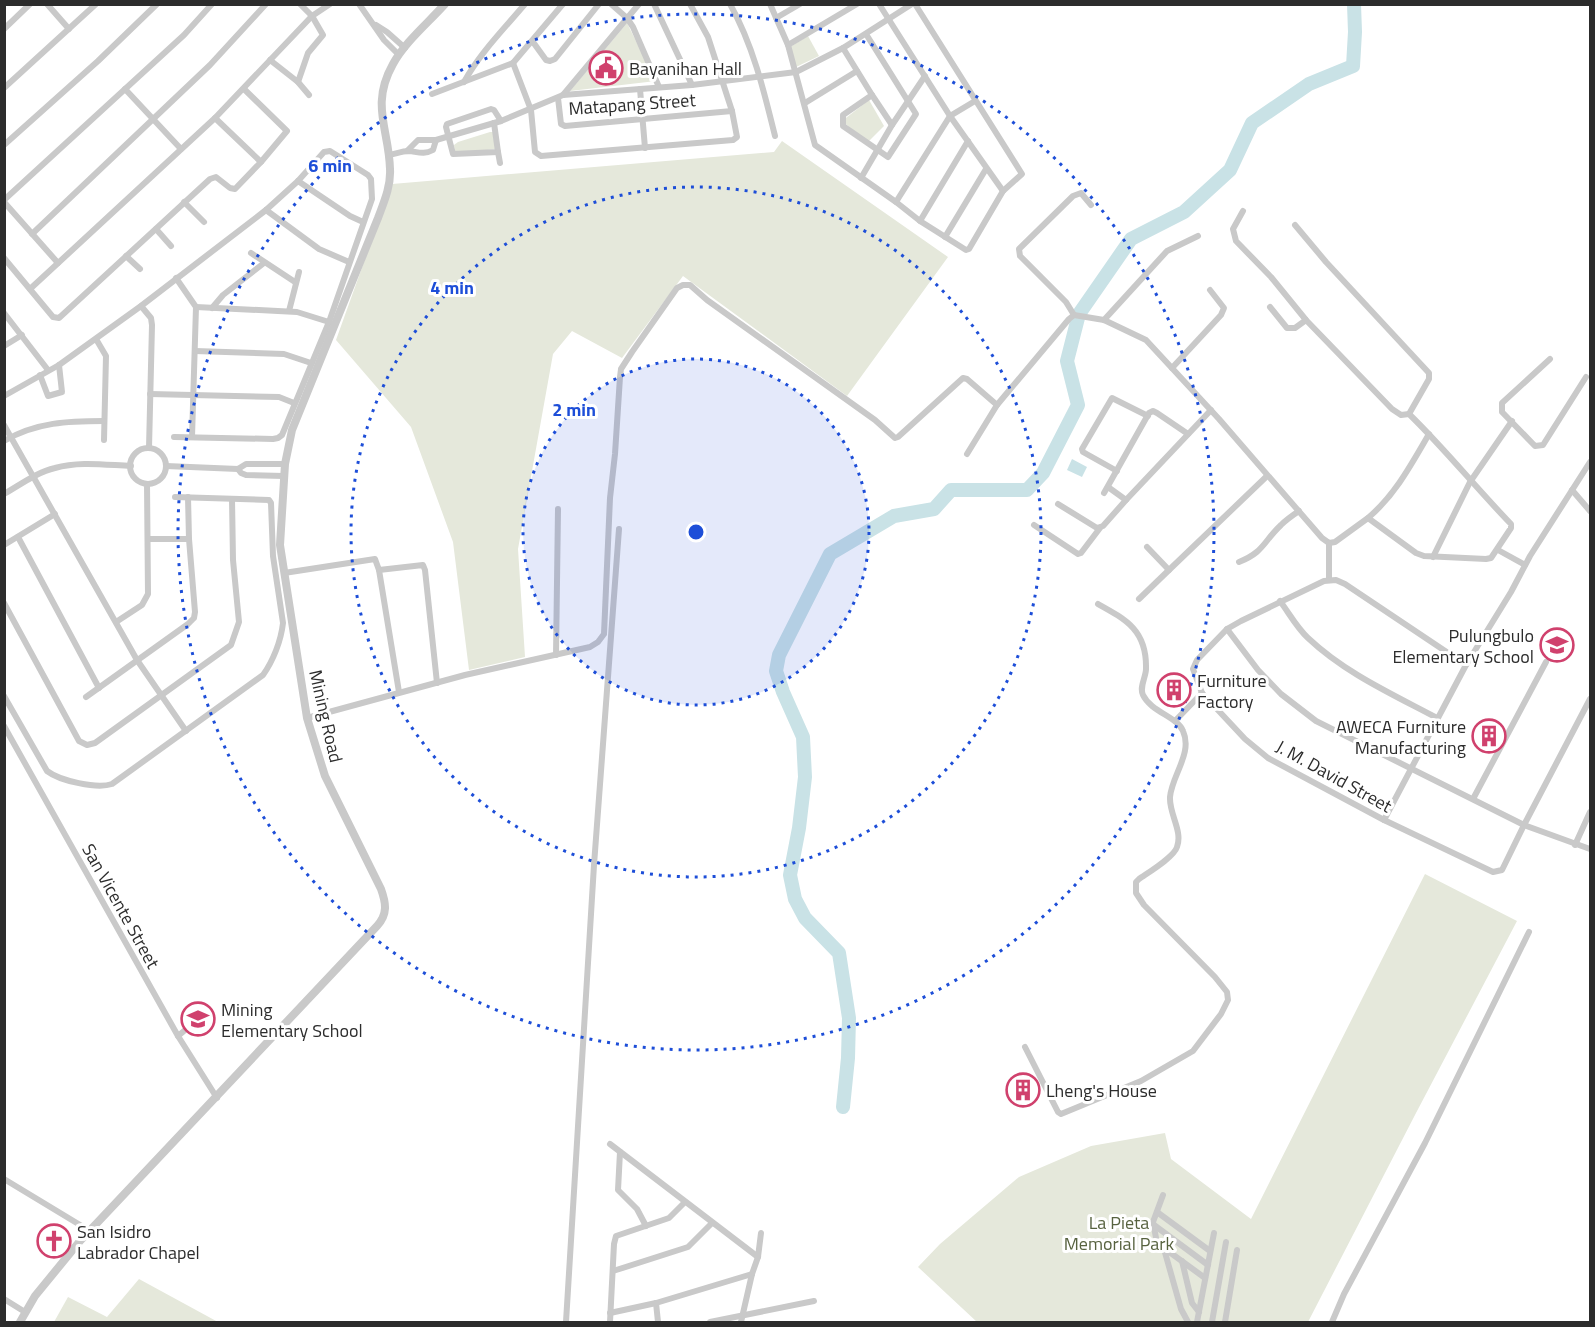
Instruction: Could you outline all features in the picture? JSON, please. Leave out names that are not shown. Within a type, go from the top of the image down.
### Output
[{"type":"street","points":[[4,29],[30,4]]},
{"type":"street","points":[[47,4],[69,29]]},
{"type":"street","points":[[4,88],[96,4]]},
{"type":"street","points":[[4,145],[89,69],[156,4]]},
{"type":"street","points":[[57,263],[4,201],[184,35],[212,4]]},
{"type":"street","points":[[32,234],[210,65],[266,4]]},
{"type":"street","points":[[298,82],[308,53],[323,35],[312,16],[300,4]]},
{"type":"street","points":[[30,289],[215,118],[312,16],[330,4]]},
{"type":"street","points":[[359,4],[384,40],[402,51]]},
{"type":"street","name":"Mining Road","points":[[21,1323],[25,1312],[49,1278],[90,1231],[217,1098],[384,916],[386,904],[381,889],[325,776],[307,718],[280,545],[284,476],[292,430],[385,199],[390,179],[381,104],[387,77],[402,51],[445,4]]},
{"type":"street","points":[[464,82],[480,56],[525,4]]},
{"type":"street","points":[[432,94],[513,63],[563,4]]},
{"type":"street","points":[[533,42],[546,60],[555,59],[599,4]]},
{"type":"street","points":[[611,4],[627,18],[633,27],[659,87]]},
{"type":"street","points":[[560,97],[639,4]]},
{"type":"street","points":[[654,4],[692,85]]},
{"type":"street","points":[[513,63],[531,110],[537,155],[733,140],[736,137],[732,111],[723,82],[708,37],[690,4]]},
{"type":"street","points":[[730,4],[739,20],[760,77],[775,136]]},
{"type":"street","points":[[407,151],[418,141],[436,140],[497,122],[560,97],[723,82],[796,72],[843,48],[913,4],[1022,174],[1003,190],[969,249],[962,249],[920,221],[815,145],[805,103],[796,72],[788,45],[770,4]]},
{"type":"street","points":[[776,18],[800,4]]},
{"type":"street","points":[[788,45],[857,4]]},
{"type":"street","points":[[879,4],[950,116],[1003,190]]},
{"type":"street","points":[[866,34],[915,112],[915,116],[889,156],[843,126],[843,115],[872,95]]},
{"type":"street","points":[[843,48],[892,125]]},
{"type":"street","points":[[270,60],[298,82],[309,95]]},
{"type":"street","points":[[805,103],[857,71]]},
{"type":"street","points":[[861,178],[892,125],[925,76]]},
{"type":"street","points":[[4,258],[53,317],[58,318],[213,177],[235,189],[287,131],[244,89]]},
{"type":"street","points":[[640,89],[645,148]]},
{"type":"street","points":[[125,90],[181,149]]},
{"type":"street","name":"Matapang Street","points":[[560,97],[562,126],[732,111]]},
{"type":"street","points":[[896,202],[950,116],[975,101]]},
{"type":"street","points":[[498,152],[454,155],[448,137],[447,124],[491,109],[494,110],[500,163]]},
{"type":"street","points":[[215,118],[261,162]]},
{"type":"street","points":[[388,155],[407,151],[429,152],[433,150],[436,140]]},
{"type":"street","points":[[920,221],[968,141]]},
{"type":"street","points":[[4,396],[59,365],[141,306],[266,210],[327,151],[368,175],[371,179],[372,199],[329,322],[282,435],[278,438],[174,437]]},
{"type":"street","points":[[945,237],[986,169]]},
{"type":"street","points":[[298,181],[350,216],[363,222]]},
{"type":"street","points":[[1091,206],[1081,193],[1073,196],[1019,249],[1020,256],[1077,316],[1104,320],[1146,339],[1322,538],[1329,543],[1335,542],[1384,505],[1403,479],[1429,434]]},
{"type":"street","points":[[184,202],[204,222]]},
{"type":"street","points":[[266,210],[319,249],[349,262]]},
{"type":"street","points":[[1243,210],[1233,229],[1236,242],[1271,277],[1306,320],[1396,413],[1409,414],[1429,434],[1512,526],[1491,558],[1433,557],[1416,553],[1368,518]]},
{"type":"street","points":[[1295,225],[1326,262],[1429,373],[1429,379],[1409,414]]},
{"type":"street","points":[[156,229],[171,246]]},
{"type":"street","points":[[1104,320],[1167,251],[1198,236]]},
{"type":"street","points":[[251,253],[295,282]]},
{"type":"street","points":[[126,256],[140,269]]},
{"type":"street","points":[[212,308],[223,295],[264,263]]},
{"type":"street","points":[[289,311],[299,272]]},
{"type":"street","points":[[176,278],[196,308],[192,437]]},
{"type":"street","points":[[307,718],[399,692],[590,647],[598,642],[604,634],[610,498],[621,369],[677,288],[683,285],[690,285],[707,300],[875,420],[895,438],[963,378],[997,405]]},
{"type":"street","points":[[1172,368],[1221,315],[1224,308],[1210,290]]},
{"type":"street","points":[[141,306],[152,325],[149,448]]},
{"type":"street","points":[[1270,307],[1287,327],[1295,328],[1306,320]]},
{"type":"street","points":[[196,308],[289,311],[329,322]]},
{"type":"street","points":[[4,313],[48,370]]},
{"type":"street","points":[[967,454],[997,405],[1033,360],[1077,316]]},
{"type":"street","points":[[4,346],[22,335]]},
{"type":"street","points":[[96,339],[106,356],[104,440]]},
{"type":"street","points":[[195,351],[284,354],[311,363]]},
{"type":"street","points":[[1550,359],[1502,403],[1502,412],[1535,446],[1541,446],[1586,377]]},
{"type":"street","points":[[40,375],[48,396],[62,392],[59,365]]},
{"type":"street","points":[[150,394],[279,397],[294,402]]},
{"type":"street","points":[[1117,471],[1083,452],[1082,449],[1112,398],[1148,416]]},
{"type":"street","points":[[1035,525],[1078,554],[1081,553],[1100,528],[1210,410]]},
{"type":"street","points":[[1126,500],[1106,490],[1148,416],[1153,411],[1188,434]]},
{"type":"street","points":[[4,441],[51,424],[104,421]]},
{"type":"street","points":[[1433,557],[1470,482],[1512,421]]},
{"type":"street","points":[[4,425],[137,660],[186,731]]},
{"type":"street","points":[[149,448],[159,452],[166,466],[162,477],[147,484],[134,476],[131,466],[134,455],[138,451],[149,448]]},
{"type":"street","points":[[1384,820],[1466,666],[1525,565],[1590,462]]},
{"type":"street","points":[[166,466],[238,469],[246,464],[285,464]]},
{"type":"street","points":[[265,475],[266,464]]},
{"type":"street","points":[[4,494],[54,468],[78,465],[131,466]]},
{"type":"street","points":[[238,469],[246,475],[284,476]]},
{"type":"street","points":[[1139,599],[1267,476]]},
{"type":"street","points":[[116,622],[142,604],[148,594],[147,484]]},
{"type":"street","points":[[1572,490],[1590,511]]},
{"type":"street","points":[[4,696],[47,771],[56,777],[100,787],[112,784],[263,675],[282,633],[283,623],[273,556],[271,503],[269,500],[175,497]]},
{"type":"street","points":[[86,697],[194,618],[188,497]]},
{"type":"street","points":[[4,603],[79,741],[83,744],[95,743],[231,645],[239,622],[233,560],[232,499]]},
{"type":"street","points":[[1058,504],[1094,528],[1100,528]]},
{"type":"street","points":[[556,655],[558,509]]},
{"type":"street","points":[[1239,562],[1252,557],[1280,526],[1299,511]]},
{"type":"street","points":[[4,545],[55,514]]},
{"type":"street","points":[[566,1323],[619,529]]},
{"type":"street","points":[[18,537],[99,688]]},
{"type":"street","points":[[147,538],[189,539]]},
{"type":"street","points":[[1329,543],[1329,580],[1345,584],[1466,666]]},
{"type":"street","points":[[1147,547],[1169,570]]},
{"type":"street","points":[[1498,550],[1525,565]]},
{"type":"street","points":[[284,573],[370,559],[378,562],[399,692]]},
{"type":"street","points":[[379,570],[423,565],[437,683]]},
{"type":"street","name":"J. M. David Street","points":[[1329,580],[1280,601],[1227,629],[1197,660],[1193,669],[1202,693],[1245,739],[1268,758],[1384,820],[1481,868],[1498,872],[1502,870],[1524,825]]},
{"type":"street","points":[[1280,601],[1306,636],[1327,654],[1349,670],[1437,718]]},
{"type":"street","points":[[1025,1047],[1061,1114],[1141,1081],[1193,1051],[1221,1014],[1228,1000],[1227,992],[1223,987],[1138,897],[1135,887],[1139,879],[1173,854],[1178,846],[1179,836],[1170,806],[1170,796],[1186,741],[1184,732],[1175,721],[1161,714],[1142,694],[1141,688],[1146,669],[1140,636],[1135,628],[1098,604]]},
{"type":"street","points":[[1227,629],[1258,670],[1299,709],[1316,721],[1524,825],[1590,849]]},
{"type":"street","points":[[598,642],[610,646]]},
{"type":"street","points":[[1473,799],[1546,662]]},
{"type":"street","points":[[1175,721],[1202,693]]},
{"type":"street","points":[[1524,825],[1590,699]]},
{"type":"street","name":"San Vicente Street","points":[[4,726],[178,1036],[217,1098]]},
{"type":"street","points":[[1575,845],[1590,812]]},
{"type":"street","points":[[1332,1323],[1344,1294],[1425,1143],[1529,932]]},
{"type":"street","points":[[178,1036],[197,1020]]},
{"type":"street","points":[[610,1144],[758,1257]]},
{"type":"street","points":[[620,1152],[618,1190],[637,1209],[646,1226]]},
{"type":"street","points":[[4,1179],[90,1231]]},
{"type":"street","points":[[1163,1195],[1153,1225],[1157,1244],[1205,1278]]},
{"type":"street","points":[[610,1323],[616,1236],[669,1218],[685,1202]]},
{"type":"street","points":[[1157,1212],[1210,1251]]},
{"type":"street","points":[[613,1271],[688,1247],[712,1223]]},
{"type":"street","points":[[1153,1225],[1208,1265]]},
{"type":"street","points":[[742,1319],[758,1257],[761,1233]]},
{"type":"street","points":[[1197,1323],[1214,1233]]},
{"type":"street","points":[[1212,1323],[1226,1242]]},
{"type":"street","points":[[1164,1248],[1181,1309],[1188,1323]]},
{"type":"street","points":[[1224,1323],[1237,1250]]},
{"type":"street","points":[[1182,1261],[1192,1303],[1199,1312]]},
{"type":"street","points":[[1196,1272],[1203,1291]]},
{"type":"street","points":[[610,1313],[656,1303],[752,1274]]},
{"type":"street","points":[[4,1299],[25,1312]]},
{"type":"street","points":[[710,1323],[742,1319],[814,1301]]},
{"type":"street","points":[[656,1303],[658,1323]]},
{"type":"green space","points":[[627,23],[656,81],[570,91]]},
{"type":"green space","points":[[808,36],[819,56],[796,67],[790,47]]},
{"type":"green space","points":[[869,100],[884,126],[868,142],[842,121]]},
{"type":"green space","points":[[493,132],[495,149],[455,154],[454,145],[458,142]]},
{"type":"green space","points":[[782,141],[948,257],[847,396],[683,276],[622,358],[572,331],[553,354],[518,549],[525,657],[469,670],[453,542],[411,427],[336,340],[392,184],[774,152]]},
{"type":"green space","name":"La Pieta Memorial Park","points":[[1425,874],[1517,921],[1308,1322],[977,1322],[918,1267],[940,1244],[1019,1177],[1091,1146],[1165,1133],[1171,1159],[1251,1219]]},
{"type":"green space","points":[[139,1279],[218,1322],[54,1322],[68,1297],[107,1317]]},
{"type":"water","points":[[1072,459],[1087,467],[1082,477],[1067,470]]},
{"type":"waterway","points":[[843,1107],[849,1018],[839,953],[805,918],[795,899],[790,875],[805,777],[803,737],[776,671],[779,655],[830,554],[894,516],[934,509],[951,490],[1027,490],[1043,473],[1078,405],[1067,361],[1079,314],[1131,239],[1184,212],[1230,170],[1252,123],[1309,84],[1353,66],[1354,4]]},
{"type":"place","name":"Bayanihan Hall","points":[[606,68]]},
{"type":"place","name":"Pulungbulo Elementary School","points":[[1557,645]]},
{"type":"place","name":"Furniture Factory","points":[[1174,690]]},
{"type":"place","name":"AWECA Furniture Manufacturing","points":[[1489,736]]},
{"type":"place","name":"Mining Elementary School","points":[[198,1019]]},
{"type":"place","name":"Lheng's House","points":[[1023,1090]]},
{"type":"place","name":"San Isidro Labrador Chapel","points":[[54,1241]]}]
